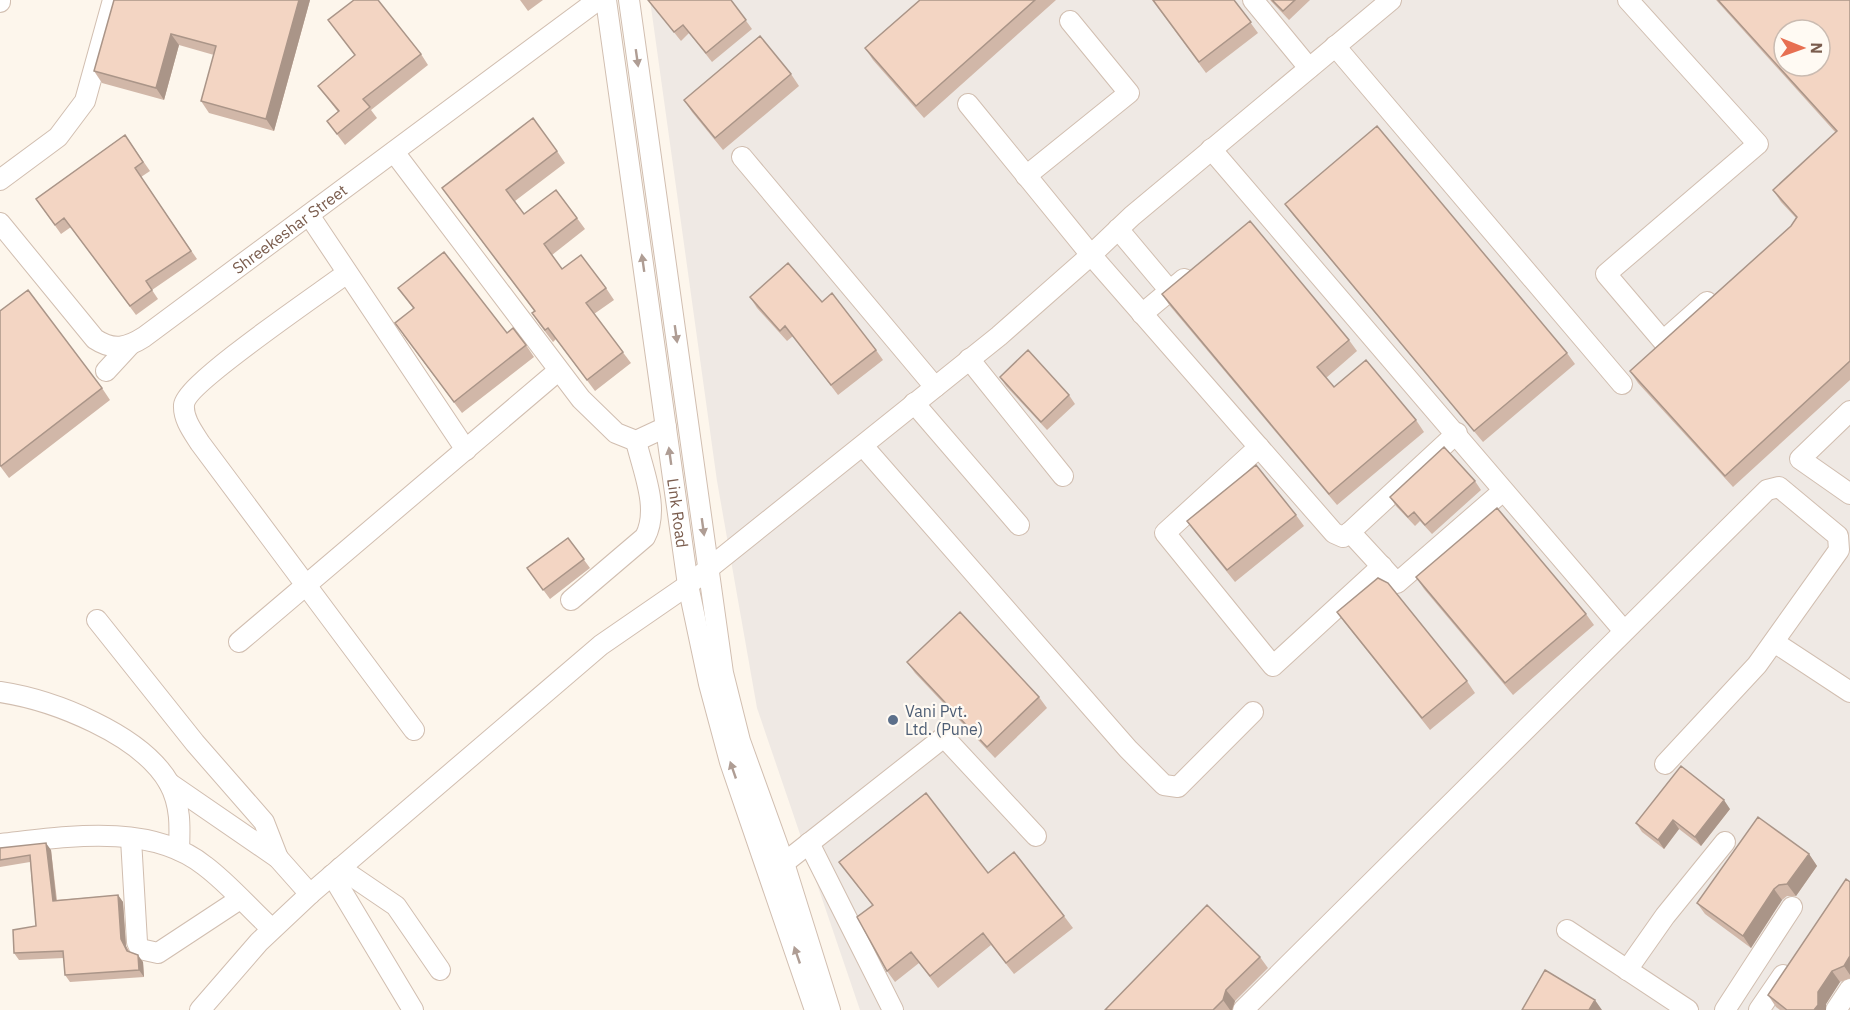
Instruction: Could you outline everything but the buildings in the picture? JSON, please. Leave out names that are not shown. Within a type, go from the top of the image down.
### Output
[{"type":"street","points":[[0,180],[58,137],[85,101],[113,0]]},
{"type":"street","name":"Shreekeshar Street","points":[[106,371],[130,345],[144,337],[598,0]]},
{"type":"street","name":"Link Road","points":[[606,0],[688,585],[709,684],[730,762],[815,1010]]},
{"type":"street","name":"Link Road","points":[[629,0],[723,673],[740,741],[783,863],[830,1010]]},
{"type":"street","points":[[1253,0],[1309,68]]},
{"type":"street","points":[[1628,0],[1758,144],[1606,274],[1663,341],[1723,288]]},
{"type":"street","points":[[200,1010],[272,929],[336,871],[602,645],[688,585],[969,359],[1384,2]]},
{"type":"street","points":[[1026,176],[1129,93],[1070,21]]},
{"type":"street","points":[[1335,46],[1622,384]]},
{"type":"street","points":[[968,104],[1091,255],[1334,533],[1343,537],[1350,532],[1457,433]]},
{"type":"street","points":[[1211,149],[1457,433],[1503,491],[1624,631]]},
{"type":"street","points":[[394,152],[558,371],[600,419],[616,433],[636,441],[666,427]]},
{"type":"street","points":[[742,157],[935,387]]},
{"type":"street","points":[[1246,225],[1264,211]]},
{"type":"street","points":[[309,215],[466,450]]},
{"type":"street","points":[[0,223],[95,339],[111,347],[130,345]]},
{"type":"street","points":[[1118,229],[1170,291]]},
{"type":"street","points":[[1142,314],[1196,269]]},
{"type":"street","points":[[347,273],[213,372],[191,391],[184,404],[185,417],[200,443],[414,730]]},
{"type":"street","points":[[969,359],[1063,476]]},
{"type":"street","points":[[239,642],[558,371]]},
{"type":"street","points":[[914,403],[1019,525]]},
{"type":"street","points":[[1850,411],[1800,459],[1850,494]]},
{"type":"street","points":[[571,600],[645,537],[649,529],[651,510],[636,441]]},
{"type":"street","points":[[863,446],[1128,749],[1164,785],[1179,787],[1253,712]]},
{"type":"street","points":[[1259,447],[1166,533],[1273,666],[1382,566]]},
{"type":"street","points":[[1244,1010],[1767,490],[1779,487],[1838,536],[1840,541],[1835,559],[1774,642],[1710,718],[1665,764]]},
{"type":"street","points":[[1350,532],[1397,583],[1503,491]]},
{"type":"street","points":[[97,620],[195,743],[264,822],[278,858]]},
{"type":"street","points":[[1774,642],[1850,692]]},
{"type":"street","points":[[0,692],[52,704],[96,725],[143,754],[169,783],[278,858],[310,894]]},
{"type":"street","points":[[783,863],[944,737],[1036,836]]},
{"type":"street","points":[[169,783],[177,801],[180,820],[179,850]]},
{"type":"street","points":[[0,844],[54,837],[131,839],[179,850],[205,865],[272,929]]},
{"type":"street","points":[[131,839],[137,942],[140,949],[159,953],[240,899]]},
{"type":"street","points":[[809,843],[893,1010]]},
{"type":"street","points":[[1627,970],[1665,916],[1725,843]]},
{"type":"street","points":[[336,871],[380,892],[396,906],[440,970]]},
{"type":"street","points":[[336,871],[413,1010]]},
{"type":"street","points":[[1725,1010],[1792,907]]},
{"type":"street","points":[[1567,930],[1688,1010]]},
{"type":"street","points":[[1759,1010],[1791,963]]},
{"type":"street","points":[[1836,1010],[1850,989]]},
{"type":"shaded area","points":[[650,0],[1850,0],[1850,1010],[860,1010],[757,708],[717,481]]},
{"type":"place","name":"Vani Pvt. Ltd. (Pune)","points":[[893,720]]}]
